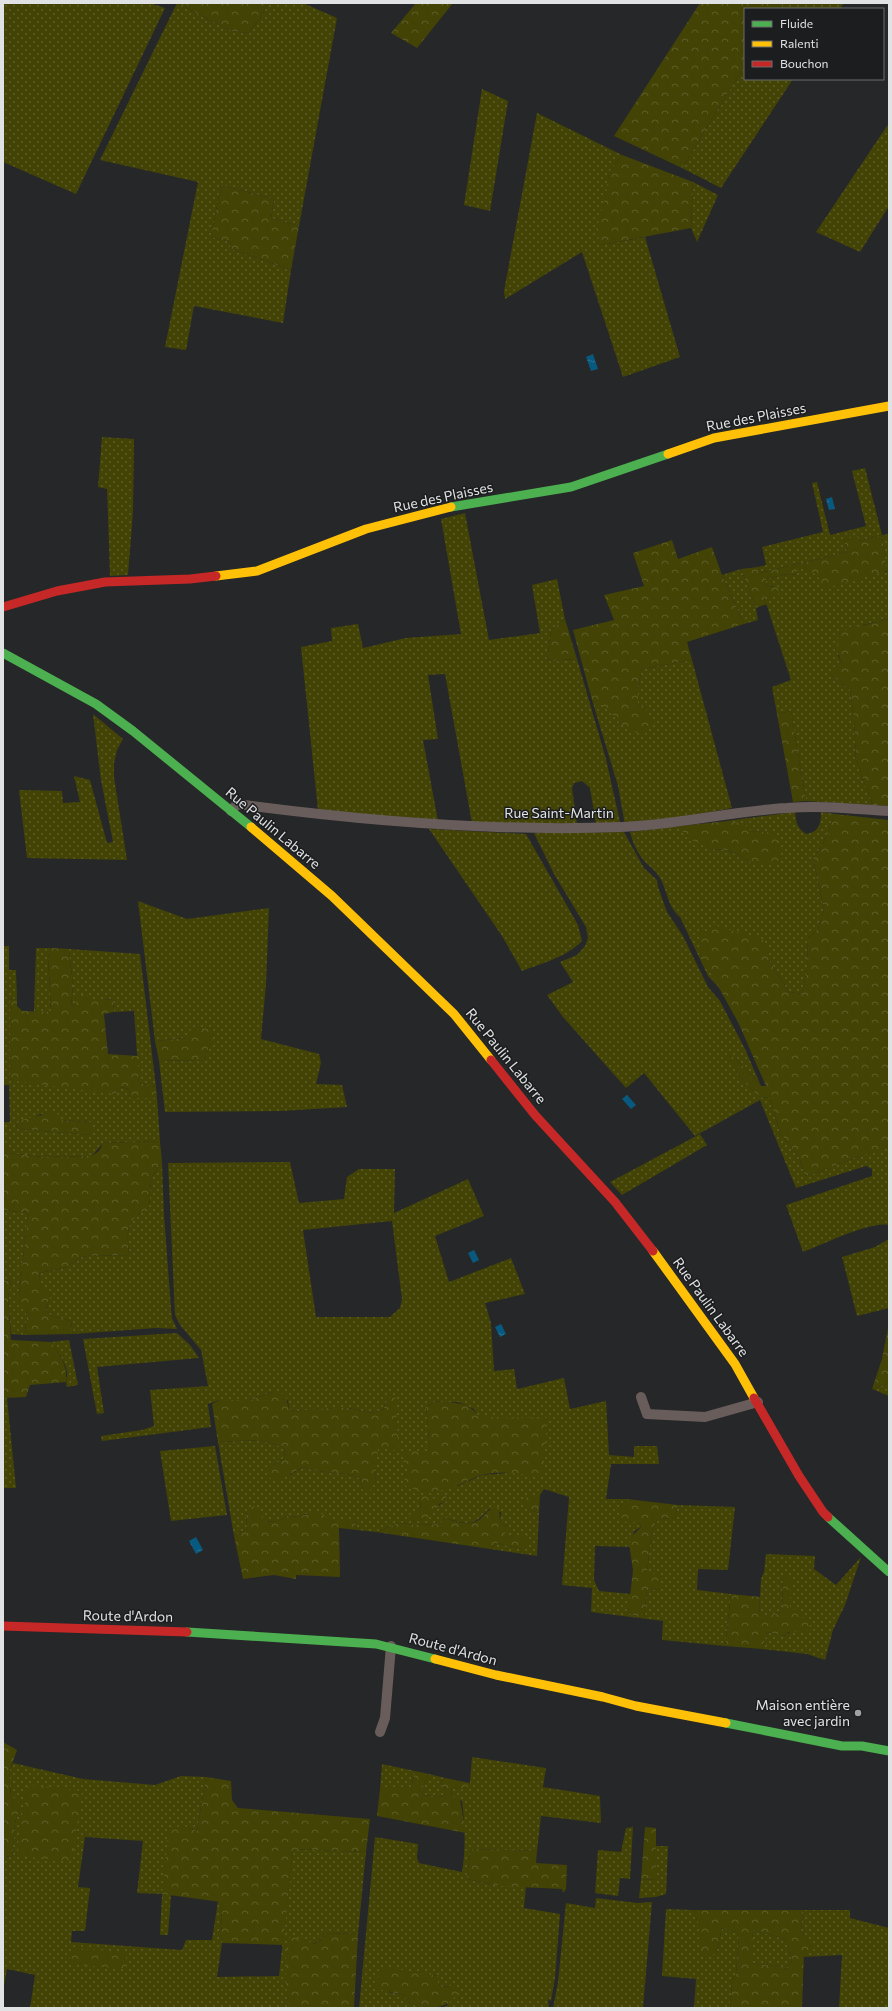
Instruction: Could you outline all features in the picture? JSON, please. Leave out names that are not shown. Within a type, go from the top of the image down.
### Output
[{"type":"street","name":"Rue des Plaisses","points":[[3,607],[57,591],[105,582],[190,579],[257,571],[366,529],[451,507],[571,487],[714,438],[889,406]]},
{"type":"street","name":"Rue Paulin Labarre","points":[[3,653],[56,681],[113,715],[231,810],[332,896],[454,1014],[535,1115],[599,1183],[622,1210],[700,1314],[736,1364],[799,1476],[823,1512],[889,1572]]},
{"type":"street","name":"Rue Saint-Martin","points":[[231,810],[237,804],[319,815],[432,825],[533,829],[647,826],[791,807],[826,807],[889,811]]},
{"type":"street","points":[[641,1397],[648,1414],[705,1417],[758,1402]]},
{"type":"street","name":"Route d'Ardon","points":[[3,1626],[118,1631],[151,1630],[391,1646],[496,1675],[603,1697],[636,1706],[842,1746],[862,1746],[889,1751]]},
{"type":"street","points":[[380,1732],[385,1718],[391,1646]]},
{"type":"green space","points":[[3,3],[150,3],[165,8],[76,194],[3,162]]},
{"type":"green space","points":[[177,3],[232,31],[248,33],[260,19],[268,3],[303,3],[337,18],[299,226],[271,218],[274,199],[221,185],[211,237],[230,242],[231,249],[291,270],[283,323],[194,306],[186,350],[165,347],[198,182],[100,160]]},
{"type":"green space","points":[[177,3],[268,3],[260,19],[248,33],[232,31]]},
{"type":"green space","points":[[416,3],[453,3],[417,48],[391,33]]},
{"type":"green space","points":[[700,3],[784,3],[781,8],[744,8],[744,67],[682,168],[614,136]]},
{"type":"green space","points":[[784,3],[844,3],[841,8],[781,8]]},
{"type":"green space","points":[[744,67],[744,80],[792,80],[721,188],[682,168]]},
{"type":"green space","points":[[482,89],[508,101],[490,211],[464,205]]},
{"type":"green space","points":[[537,113],[622,155],[609,173],[601,245],[645,237],[680,357],[623,377],[582,252],[505,299],[504,291]]},
{"type":"green space","points":[[889,123],[889,206],[860,252],[816,232]]},
{"type":"green space","points":[[622,155],[693,182],[691,228],[601,245],[596,231],[606,194],[609,173]]},
{"type":"green space","points":[[693,182],[718,195],[697,242],[691,228]]},
{"type":"green space","points":[[221,185],[274,199],[271,218],[299,226],[291,270],[231,249],[230,242],[211,237]]},
{"type":"green space","points":[[102,437],[134,439],[133,512],[128,575],[110,576],[107,489],[98,487]]},
{"type":"green space","points":[[865,468],[882,535],[859,541],[844,539],[847,552],[760,573],[758,567],[766,565],[762,547],[823,532],[812,483],[817,482],[830,535],[866,526],[852,471]]},
{"type":"green space","points":[[465,513],[489,640],[540,633],[532,585],[557,579],[565,619],[551,630],[547,661],[577,659],[606,759],[620,822],[596,824],[590,788],[582,781],[574,783],[572,788],[577,824],[472,823],[445,674],[428,675],[438,739],[423,740],[438,821],[318,810],[301,647],[332,641],[331,628],[358,624],[363,648],[406,638],[461,634],[441,519]]},
{"type":"green space","points":[[889,534],[889,619],[863,625],[838,655],[842,664],[830,674],[850,689],[854,720],[856,760],[873,805],[806,801],[791,711],[777,714],[772,687],[791,680],[764,597],[778,595],[773,586],[765,585],[766,579],[787,574],[796,575],[797,569],[815,572],[887,572],[882,535]]},
{"type":"green space","points":[[882,535],[887,571],[826,588],[811,571],[798,569],[796,575],[787,574],[766,579],[765,585],[779,588],[778,596],[764,597],[767,604],[756,608],[741,569],[758,567],[760,573],[847,552],[844,539],[858,536],[859,541]]},
{"type":"green space","points":[[672,540],[678,559],[712,547],[722,575],[744,624],[687,642],[692,660],[642,669],[638,687],[638,704],[646,709],[652,720],[648,728],[642,734],[633,731],[620,723],[606,708],[592,700],[573,630],[614,620],[604,595],[644,586],[633,553]]},
{"type":"green space","points":[[741,569],[756,608],[758,620],[744,624],[722,575]]},
{"type":"green space","points":[[565,619],[577,659],[547,661],[551,630]]},
{"type":"green space","points":[[889,619],[889,806],[873,805],[856,760],[854,720],[850,689],[830,674],[836,666],[842,664],[838,648],[840,631]]},
{"type":"green space","points":[[692,660],[732,808],[679,818],[625,825],[618,786],[592,700],[603,704],[622,725],[646,709],[638,704],[638,687],[642,669]]},
{"type":"green space","points":[[791,711],[806,801],[793,802],[777,714]]},
{"type":"green space","points":[[93,714],[123,739],[117,750],[114,763],[114,777],[127,860],[27,858],[19,790],[62,791],[63,803],[80,802],[74,776],[90,780],[107,843],[113,842],[101,780]]},
{"type":"green space","points":[[795,812],[798,824],[806,834],[814,831],[818,827],[820,824],[821,812],[835,814],[823,844],[813,859],[824,910],[818,929],[808,938],[807,969],[802,994],[789,992],[769,960],[769,947],[716,926],[700,954],[722,991],[708,976],[680,917],[670,904],[663,883],[657,873],[640,855],[630,832],[680,826],[710,849],[725,850],[739,855],[752,863],[759,832],[751,831],[726,821]]},
{"type":"green space","points":[[835,814],[889,820],[889,1145],[877,1151],[856,1157],[825,1170],[805,1176],[799,1157],[780,1133],[770,1098],[759,1097],[740,1077],[726,1052],[737,1060],[761,1086],[766,1086],[738,1022],[700,954],[700,934],[716,926],[761,938],[769,947],[769,960],[789,992],[802,994],[807,969],[808,938],[818,929],[824,910],[813,859],[823,844]]},
{"type":"green space","points":[[728,821],[744,824],[751,831],[771,833],[778,841],[782,860],[776,865],[752,863],[739,855],[726,850],[710,849],[686,837],[680,826]]},
{"type":"green space","points":[[429,829],[526,834],[578,925],[582,941],[576,947],[562,955],[522,971],[502,936]]},
{"type":"green space","points":[[624,832],[644,868],[657,880],[667,912],[683,936],[708,987],[720,1001],[745,1049],[761,1086],[737,1060],[727,1053],[740,1077],[759,1097],[770,1098],[780,1133],[799,1157],[805,1176],[825,1170],[856,1157],[877,1151],[889,1145],[889,1225],[881,1225],[858,1230],[803,1252],[786,1205],[872,1176],[872,1169],[866,1166],[796,1188],[760,1100],[695,1136],[644,1073],[626,1088],[563,1017],[547,995],[573,982],[560,962],[577,955],[585,946],[588,938],[586,927],[554,874],[534,833]]},
{"type":"green space","points":[[138,901],[187,919],[269,908],[266,984],[261,1039],[319,1054],[321,1063],[316,1084],[342,1085],[347,1107],[281,1111],[165,1112],[159,1061],[204,1060],[213,1038],[211,1028],[187,1038],[155,1041]]},
{"type":"green space","points":[[3,946],[9,946],[9,970],[16,970],[17,998],[10,1000],[114,1094],[121,1087],[129,1089],[130,1098],[157,1098],[160,1141],[103,1143],[92,1156],[42,1157],[8,1153],[8,1143],[3,1143],[3,1122],[10,1122],[9,1085],[3,1085]],"holes":[[[41,1114],[60,1120],[91,1122],[91,1135],[19,1129],[16,1126],[21,1120],[28,1120]]]},
{"type":"green space","points":[[36,948],[52,948],[48,957],[51,1012],[34,1012]]},
{"type":"green space","points":[[52,948],[69,949],[73,986],[71,1006],[75,1005],[78,995],[87,995],[95,1000],[113,1000],[114,1012],[104,1014],[108,1054],[138,1056],[139,1083],[156,1087],[157,1098],[130,1098],[129,1089],[121,1087],[115,1094],[20,1082],[10,1079],[10,1000],[17,998],[17,1006],[22,1011],[51,1012],[48,957]]},
{"type":"green space","points":[[69,949],[140,954],[156,1087],[139,1083],[134,1011],[114,1012],[113,1000],[97,1001],[71,1006],[73,986]]},
{"type":"green space","points":[[212,1028],[213,1038],[204,1060],[159,1061],[155,1041],[187,1038],[190,1030]]},
{"type":"green space","points":[[50,1113],[58,1114],[60,1120],[91,1122],[91,1135],[19,1129],[16,1126],[21,1120]]},
{"type":"green space","points":[[700,1134],[707,1145],[622,1195],[610,1182]]},
{"type":"green space","points":[[160,1141],[162,1162],[151,1178],[149,1207],[135,1217],[129,1227],[129,1255],[86,1256],[79,1258],[67,1267],[40,1273],[39,1278],[41,1286],[48,1288],[51,1293],[46,1310],[51,1316],[71,1321],[73,1334],[25,1335],[27,1308],[17,1305],[15,1301],[19,1295],[28,1213],[3,1210],[3,1143],[8,1143],[9,1153],[42,1157],[92,1156],[99,1151],[103,1143]]},
{"type":"green space","points":[[162,1162],[164,1215],[171,1308],[172,1318],[177,1329],[156,1328],[73,1334],[71,1321],[51,1316],[46,1310],[51,1293],[41,1287],[39,1278],[40,1273],[67,1267],[79,1258],[86,1256],[129,1255],[129,1227],[135,1217],[149,1207],[151,1178]]},
{"type":"green space","points":[[290,1162],[299,1203],[344,1199],[347,1177],[359,1169],[395,1169],[394,1213],[468,1179],[484,1216],[435,1236],[449,1282],[511,1258],[525,1294],[485,1303],[491,1323],[494,1371],[514,1369],[517,1389],[564,1378],[570,1409],[606,1401],[609,1455],[634,1457],[634,1446],[657,1446],[659,1464],[611,1464],[606,1499],[627,1499],[619,1508],[627,1522],[639,1522],[641,1527],[634,1531],[630,1547],[595,1546],[594,1580],[599,1591],[631,1594],[628,1613],[642,1618],[591,1612],[592,1588],[562,1585],[569,1497],[544,1489],[540,1495],[528,1495],[527,1509],[539,1513],[537,1556],[490,1549],[496,1543],[522,1549],[522,1537],[511,1538],[503,1534],[509,1525],[503,1526],[500,1521],[501,1512],[489,1509],[474,1522],[464,1523],[444,1518],[441,1524],[417,1525],[399,1523],[376,1532],[357,1530],[355,1521],[334,1523],[328,1519],[306,1514],[298,1517],[288,1516],[278,1521],[263,1522],[261,1511],[246,1512],[247,1529],[234,1536],[218,1442],[269,1442],[285,1449],[284,1459],[273,1465],[290,1475],[303,1467],[317,1471],[346,1474],[360,1478],[363,1490],[375,1482],[377,1448],[385,1403],[383,1410],[377,1412],[364,1412],[347,1408],[293,1412],[289,1409],[288,1401],[272,1392],[251,1400],[220,1400],[208,1404],[211,1427],[102,1441],[101,1436],[142,1430],[154,1426],[150,1390],[208,1386],[201,1350],[180,1325],[175,1315],[168,1163]],"holes":[[[392,1221],[402,1299],[400,1308],[390,1317],[316,1317],[303,1230]],[[436,1401],[445,1403],[458,1402],[474,1409],[508,1473],[482,1475],[458,1486],[404,1476],[430,1451],[426,1407]],[[420,1499],[446,1501],[428,1516],[419,1521],[413,1522],[421,1511]]]},
{"type":"green space","points":[[3,1210],[28,1213],[19,1295],[27,1307],[25,1335],[11,1334],[8,1298],[11,1281],[3,1280]]},
{"type":"green space","points":[[889,1239],[889,1308],[857,1316],[842,1257],[875,1247]]},
{"type":"green space","points":[[3,1280],[11,1281],[8,1298],[11,1340],[51,1342],[65,1366],[66,1382],[30,1385],[26,1397],[3,1398]]},
{"type":"green space","points":[[889,1323],[889,1383],[872,1389],[882,1359]]},
{"type":"green space","points":[[177,1333],[190,1345],[199,1358],[97,1367],[104,1413],[97,1414],[83,1339]]},
{"type":"green space","points":[[69,1340],[78,1385],[67,1387],[66,1367],[51,1342]]},
{"type":"green space","points":[[889,1383],[889,1396],[872,1389]]},
{"type":"green space","points":[[272,1392],[285,1394],[289,1409],[293,1412],[340,1408],[377,1412],[383,1410],[388,1398],[395,1396],[399,1451],[378,1448],[375,1482],[369,1492],[363,1490],[360,1478],[346,1474],[317,1471],[303,1467],[280,1480],[269,1478],[266,1469],[284,1459],[285,1449],[269,1442],[261,1441],[218,1442],[212,1404],[220,1400],[251,1400]]},
{"type":"green space","points":[[3,1398],[7,1398],[16,1488],[3,1488]]},
{"type":"green space","points":[[436,1401],[465,1405],[470,1407],[479,1417],[547,1418],[543,1476],[505,1473],[489,1474],[479,1476],[462,1484],[439,1491],[412,1489],[406,1486],[404,1476],[408,1471],[403,1465],[404,1451],[430,1451],[426,1407]]},
{"type":"green space","points":[[215,1446],[227,1515],[171,1521],[160,1451]]},
{"type":"green space","points":[[425,1494],[433,1501],[437,1495],[446,1496],[446,1501],[439,1504],[435,1512],[429,1517],[414,1522],[408,1517],[412,1512],[421,1511],[420,1499]]},
{"type":"green space","points":[[528,1495],[540,1495],[539,1513],[527,1509],[524,1504]]},
{"type":"green space","points":[[627,1499],[678,1505],[675,1518],[657,1519],[651,1536],[647,1573],[661,1574],[661,1589],[647,1590],[644,1619],[628,1613],[633,1570],[629,1544],[631,1537],[641,1527],[639,1522],[627,1522],[619,1519],[619,1508]]},
{"type":"green space","points":[[678,1505],[735,1507],[728,1570],[698,1569],[697,1590],[731,1594],[725,1646],[662,1640],[663,1621],[644,1619],[647,1590],[661,1589],[647,1573],[651,1536],[657,1519],[675,1518]]},
{"type":"green space","points":[[254,1506],[261,1511],[264,1522],[278,1521],[288,1516],[298,1517],[318,1511],[334,1523],[345,1518],[355,1521],[357,1530],[339,1528],[340,1577],[296,1575],[296,1579],[274,1575],[243,1579],[234,1536],[247,1529],[246,1512]]},
{"type":"green space","points":[[499,1507],[500,1521],[503,1526],[509,1525],[510,1529],[504,1534],[511,1538],[528,1535],[528,1547],[522,1549],[496,1543],[490,1549],[376,1532],[399,1523],[417,1525],[441,1524],[444,1518],[462,1523],[471,1523],[479,1520],[494,1508]]},
{"type":"green space","points":[[766,1554],[815,1556],[814,1569],[836,1585],[861,1557],[845,1605],[833,1630],[825,1660],[807,1654],[762,1649],[767,1632],[785,1636],[791,1631],[805,1632],[802,1618],[790,1609],[783,1575],[782,1612],[772,1615],[759,1615],[761,1579],[764,1572]]},
{"type":"green space","points":[[783,1575],[791,1576],[790,1609],[801,1610],[802,1618],[811,1622],[809,1628],[805,1632],[788,1632],[785,1636],[767,1632],[762,1649],[725,1646],[731,1594],[760,1597],[759,1615],[772,1615],[782,1612]]},
{"type":"green space","points":[[3,1742],[17,1750],[9,1772],[11,1797],[18,1799],[20,1807],[15,1823],[12,1856],[3,1857]]},
{"type":"green space","points":[[472,1757],[546,1768],[543,1787],[600,1796],[601,1823],[541,1816],[537,1851],[473,1849],[470,1853],[467,1879],[500,1886],[526,1886],[524,1908],[560,1914],[555,1978],[551,2001],[548,1999],[549,2008],[440,2008],[447,2006],[452,1986],[441,1987],[438,1985],[438,1976],[424,1974],[388,1992],[404,1995],[410,2004],[432,2008],[359,2008],[375,1837],[418,1844],[417,1858],[419,1863],[462,1872],[465,1836],[462,1801],[451,1797],[452,1787],[458,1789],[470,1783]]},
{"type":"green space","points":[[13,1763],[83,1779],[155,1785],[181,1776],[206,1777],[197,1831],[183,1826],[162,1894],[137,1893],[143,1841],[85,1837],[78,1887],[90,1888],[85,1931],[72,1931],[71,1942],[182,1950],[186,1940],[212,1940],[218,1901],[221,1902],[222,1943],[217,1977],[279,1976],[293,1849],[366,1852],[358,1934],[324,1933],[321,1940],[313,1944],[304,1939],[286,1963],[288,2008],[30,2008],[35,1975],[7,1969],[3,1991],[3,1857],[12,1856],[15,1823],[20,1807],[11,1797],[9,1772]],"holes":[[[25,1801],[72,1861],[23,1812]]]},
{"type":"green space","points":[[382,1764],[415,1771],[411,1789],[380,1789]]},
{"type":"green space","points":[[415,1771],[429,1774],[422,1788],[423,1795],[440,1797],[445,1794],[445,1789],[440,1783],[445,1778],[470,1783],[466,1790],[452,1788],[451,1797],[460,1800],[466,1833],[377,1816],[380,1789],[411,1789]]},
{"type":"green space","points":[[429,1774],[445,1778],[440,1783],[445,1789],[445,1794],[440,1797],[423,1795],[422,1788]]},
{"type":"green space","points":[[206,1777],[231,1781],[232,1800],[238,1808],[370,1819],[366,1852],[293,1849],[283,1945],[222,1943],[221,1902],[162,1894],[169,1828],[183,1826],[197,1831]]},
{"type":"green space","points":[[30,1785],[82,1791],[72,1861],[17,1856],[20,1824],[25,1801],[24,1789]]},
{"type":"green space","points":[[633,1827],[630,1879],[620,1878],[618,1896],[595,1893],[598,1850],[621,1852],[626,1828]]},
{"type":"green space","points":[[645,1827],[656,1828],[656,1880],[641,1879]]},
{"type":"green space","points":[[655,1846],[668,1846],[666,1894],[656,1897],[639,1898],[641,1879],[656,1880]]},
{"type":"green space","points":[[473,1849],[537,1851],[536,1863],[567,1865],[566,1889],[563,1893],[562,1889],[500,1886],[467,1879],[470,1853]]},
{"type":"green space","points":[[162,1894],[171,1895],[168,1935],[160,1935]]},
{"type":"green space","points":[[596,1898],[637,1903],[652,1902],[643,2008],[553,2008],[558,1982],[566,1903],[595,1908]]},
{"type":"green space","points":[[666,1909],[693,1910],[699,1925],[716,1954],[722,1928],[739,1933],[736,1974],[732,1981],[730,2008],[694,2008],[696,1979],[662,1976]]},
{"type":"green space","points":[[693,1910],[803,1910],[801,1931],[807,1939],[816,1944],[811,1950],[804,1952],[802,2008],[730,2008],[732,1981],[736,1974],[739,1933],[722,1928],[716,1954],[704,1955],[701,1946],[699,1925]],"holes":[[[753,1930],[785,1939],[792,1961],[786,1969],[780,1966],[751,1963]]]},
{"type":"green space","points":[[803,1910],[850,1910],[850,1918],[889,1928],[889,2008],[839,2008],[842,1955],[803,1957],[807,1939],[801,1931]]},
{"type":"green space","points":[[753,1930],[785,1939],[792,1961],[786,1969],[780,1966],[750,1963]]},
{"type":"green space","points":[[324,1933],[358,1934],[354,2008],[288,2008],[286,1954],[290,1937],[304,1939],[314,1944],[321,1940]]},
{"type":"green space","points":[[71,1948],[126,1952],[126,1969],[69,1964]]},
{"type":"green space","points":[[384,1967],[438,1976],[438,1985],[441,1987],[452,1986],[458,1991],[450,2002],[438,2007],[425,2007],[410,2004],[404,1995],[378,1989],[374,1983]]},
{"type":"water","points":[[593,354],[598,369],[591,371],[586,357]]},
{"type":"water","points":[[832,497],[835,509],[829,510],[826,499]]},
{"type":"water","points":[[627,1095],[636,1105],[631,1109],[622,1099]]},
{"type":"water","points":[[474,1250],[479,1260],[473,1263],[468,1253]]},
{"type":"water","points":[[501,1324],[506,1334],[500,1337],[495,1327]]},
{"type":"water","points":[[196,1537],[203,1550],[196,1554],[189,1541]]},
{"type":"traffic: fast","points":[[451,507],[571,487],[668,454]]},
{"type":"traffic: fast","points":[[3,653],[96,704],[133,731],[251,827]]},
{"type":"traffic: fast","points":[[828,1517],[889,1572]]},
{"type":"traffic: fast","points":[[187,1632],[376,1644],[435,1659]]},
{"type":"traffic: fast","points":[[726,1723],[842,1746],[862,1746],[889,1751]]},
{"type":"traffic: slow","points":[[668,454],[714,438],[889,406]]},
{"type":"traffic: slow","points":[[216,576],[257,571],[366,529],[451,507]]},
{"type":"traffic: slow","points":[[251,827],[332,896],[454,1014],[491,1060]]},
{"type":"traffic: slow","points":[[653,1251],[735,1364],[754,1398]]},
{"type":"traffic: slow","points":[[435,1659],[496,1675],[603,1697],[636,1706],[726,1723]]},
{"type":"traffic: jam","points":[[3,607],[57,591],[105,582],[190,579],[216,576]]},
{"type":"traffic: jam","points":[[491,1060],[535,1115],[615,1202],[653,1251]]},
{"type":"traffic: jam","points":[[754,1398],[799,1476],[828,1517]]},
{"type":"traffic: jam","points":[[3,1626],[187,1632]]},
{"type":"place","name":"Maison entière avec jardin","points":[[858,1713]]}]
